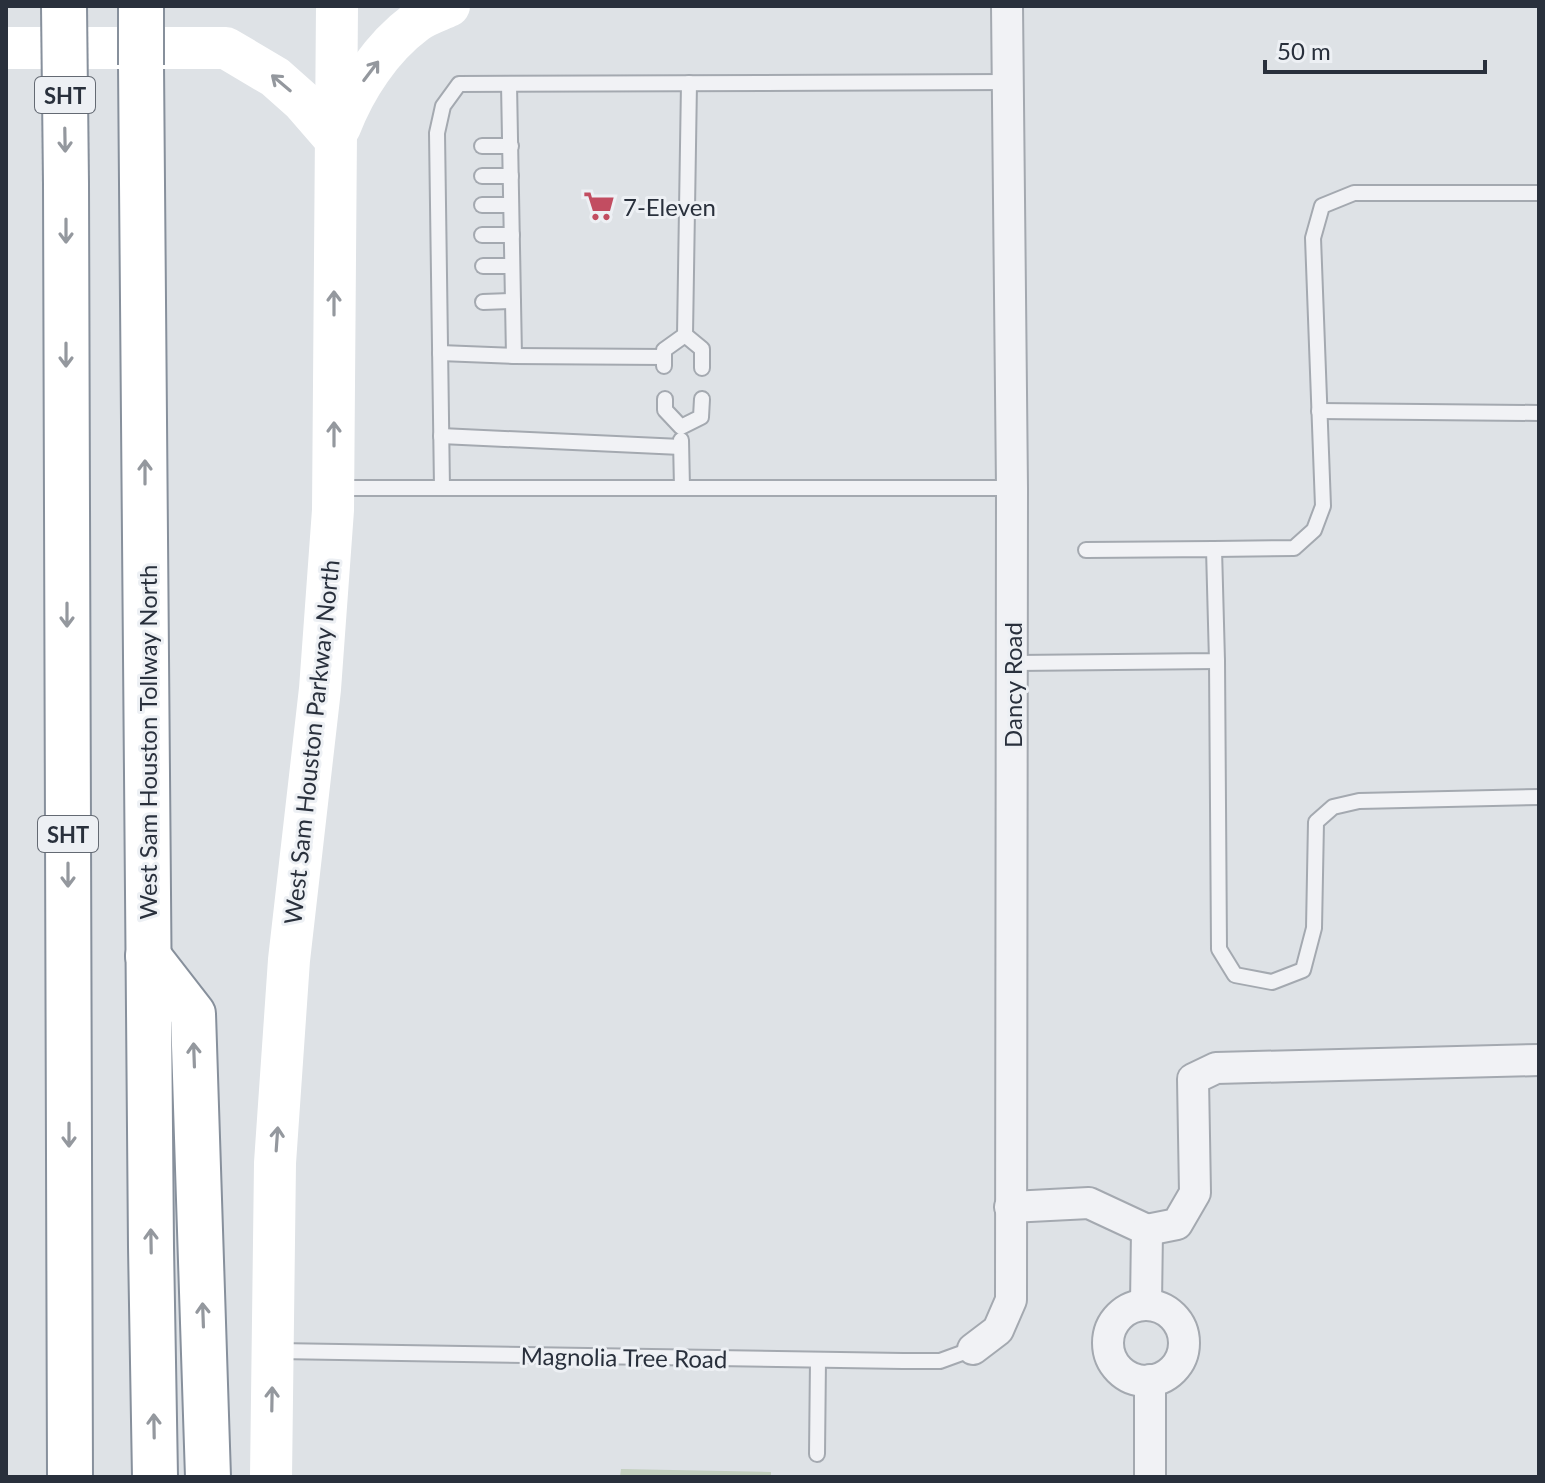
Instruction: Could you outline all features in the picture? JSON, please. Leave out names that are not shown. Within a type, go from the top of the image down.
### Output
[{"type":"highway","name":"SHT","points":[[64,6],[70,1477]]},
{"type":"highway","name":"West Sam Houston Tollway North","points":[[141,6],[155,1477]]},
{"type":"highway","points":[[148,956],[193,1014],[208,1477]]},
{"type":"main road","name":"West Sam Houston Parkway North","points":[[271,1477],[275,1163],[289,960],[320,689],[333,488],[337,6]]},
{"type":"main road","points":[[6,48],[226,48],[275,77],[302,101],[335,139],[349,104],[391,44],[417,21],[449,6]]},
{"type":"street","name":"Dancy Road","points":[[973,1349],[998,1330],[1011,1300],[1012,488],[1007,6]]},
{"type":"street","points":[[1010,1207],[1089,1203],[1147,1230],[1177,1224],[1195,1193],[1193,1079],[1216,1068],[1539,1060]]},
{"type":"street","points":[[1146,1304],[1147,1230]]},
{"type":"street","points":[[1146,1304],[1170,1313],[1179,1323],[1183,1335],[1180,1359],[1173,1370],[1150,1380],[1126,1375],[1110,1357],[1108,1344],[1115,1321],[1135,1306],[1146,1304]]},
{"type":"street","points":[[1150,1380],[1150,1477]]},
{"type":"lane","points":[[442,488],[440,353],[447,302],[443,106],[459,84],[1008,82]]},
{"type":"lane","points":[[685,335],[689,83]]},
{"type":"lane","points":[[509,84],[514,356]]},
{"type":"lane","points":[[482,146],[511,146]]},
{"type":"lane","points":[[482,176],[511,176]]},
{"type":"lane","points":[[1086,550],[1294,548],[1314,530],[1323,506],[1313,238],[1322,206],[1354,193],[1539,193]]},
{"type":"lane","points":[[482,205],[511,205]]},
{"type":"lane","points":[[482,235],[512,235]]},
{"type":"lane","points":[[483,266],[512,266]]},
{"type":"lane","points":[[483,302],[513,301]]},
{"type":"lane","points":[[440,353],[664,362],[664,350],[685,335]]},
{"type":"lane","points":[[685,335],[702,349],[702,368]]},
{"type":"lane","points":[[665,399],[665,410],[681,427],[682,488]]},
{"type":"lane","points":[[681,427],[701,417],[702,399]]},
{"type":"lane","points":[[1319,411],[1539,413]]},
{"type":"lane","points":[[441,436],[681,447]]},
{"type":"lane","points":[[333,488],[1012,488]]},
{"type":"lane","points":[[1214,549],[1219,949],[1235,975],[1272,982],[1303,970],[1314,928],[1316,822],[1333,807],[1359,801],[1539,797]]},
{"type":"lane","points":[[1012,663],[1217,661]]},
{"type":"lane","name":"Magnolia Tree Road","points":[[273,1351],[940,1361],[973,1349]]},
{"type":"lane","points":[[817,1454],[818,1360]]},
{"type":"green space","points":[[621,1469],[771,1472],[771,1477],[620,1477]]},
{"type":"place","name":"7-Eleven","points":[[599,206]]}]
